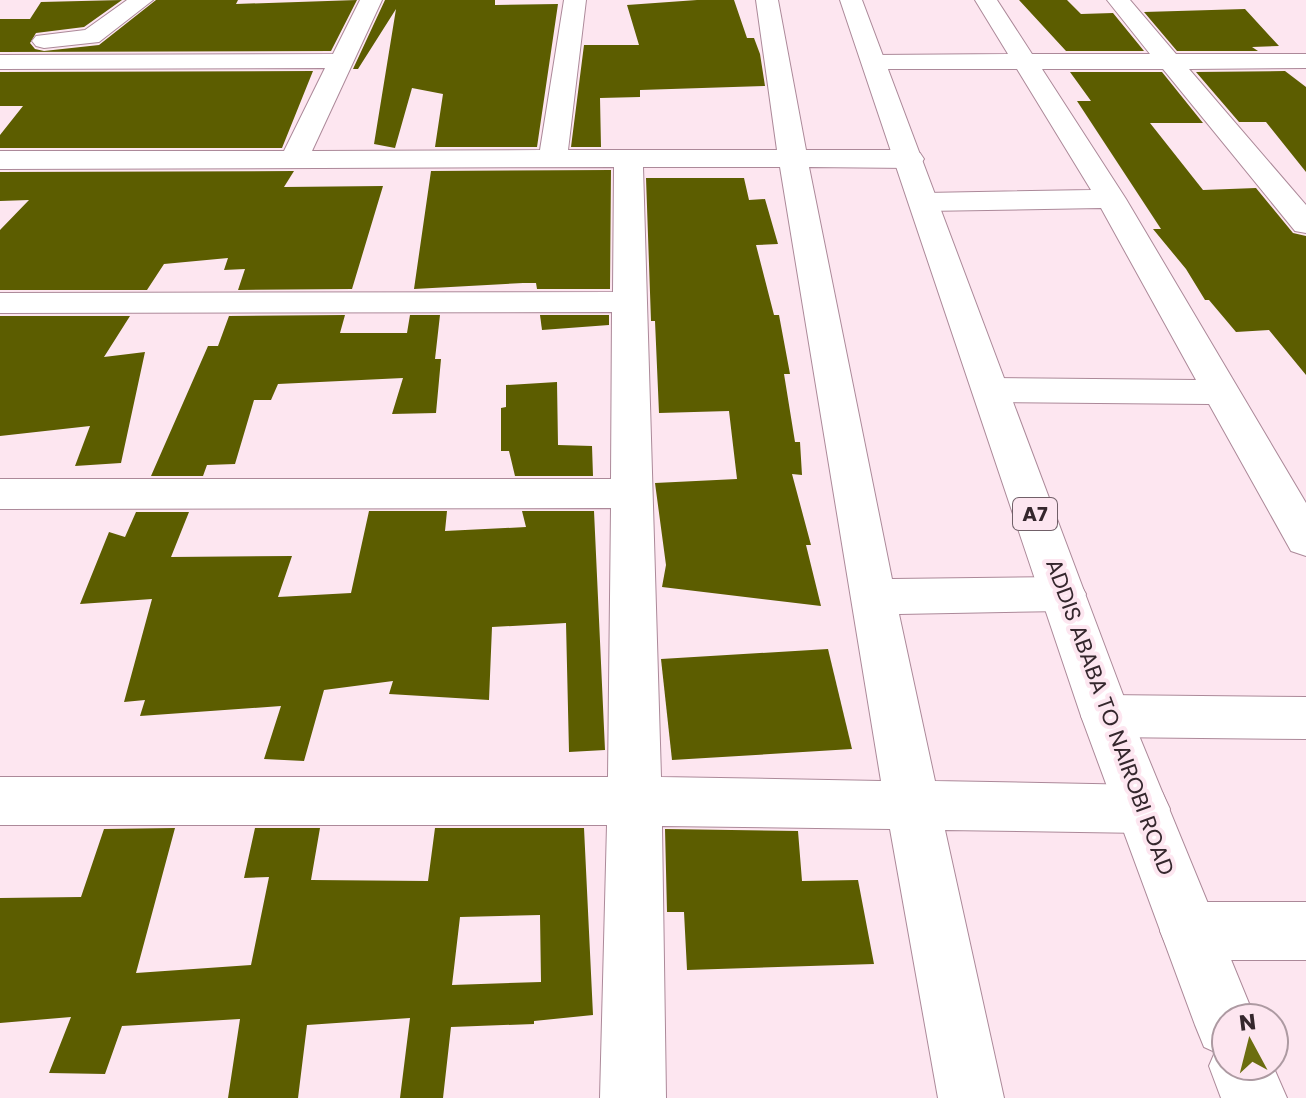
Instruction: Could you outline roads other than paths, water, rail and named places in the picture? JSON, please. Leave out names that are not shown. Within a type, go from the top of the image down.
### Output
[{"type":"main road","points":[[0,40],[43,41],[91,37],[142,0]]},
{"type":"main road","points":[[293,161],[371,0]]},
{"type":"main road","points":[[553,158],[575,0]]},
{"type":"main road","points":[[767,0],[792,158],[971,1098]]},
{"type":"main road","name":"ADDIS ABABA TO NAIROBI ROAD","points":[[851,0],[1106,716],[1217,1002]]},
{"type":"main road","points":[[986,0],[1111,199],[1306,540]]},
{"type":"main road","points":[[1118,0],[1306,224]]},
{"type":"main road","points":[[0,62],[340,61]]},
{"type":"main road","points":[[875,62],[1306,61]]},
{"type":"main road","points":[[628,156],[635,801],[633,1098]]},
{"type":"main road","points":[[0,160],[293,161],[628,156],[910,159]]},
{"type":"main road","points":[[925,202],[1111,199]]},
{"type":"main road","points":[[0,303],[630,302]]},
{"type":"main road","points":[[991,390],[1221,392]]},
{"type":"main road","points":[[0,494],[631,493]]},
{"type":"main road","points":[[874,597],[1063,594]]},
{"type":"main road","points":[[1106,716],[1306,718]]},
{"type":"main road","points":[[0,801],[635,801],[1143,809]]},
{"type":"main road","points":[[1190,931],[1306,931]]}]
